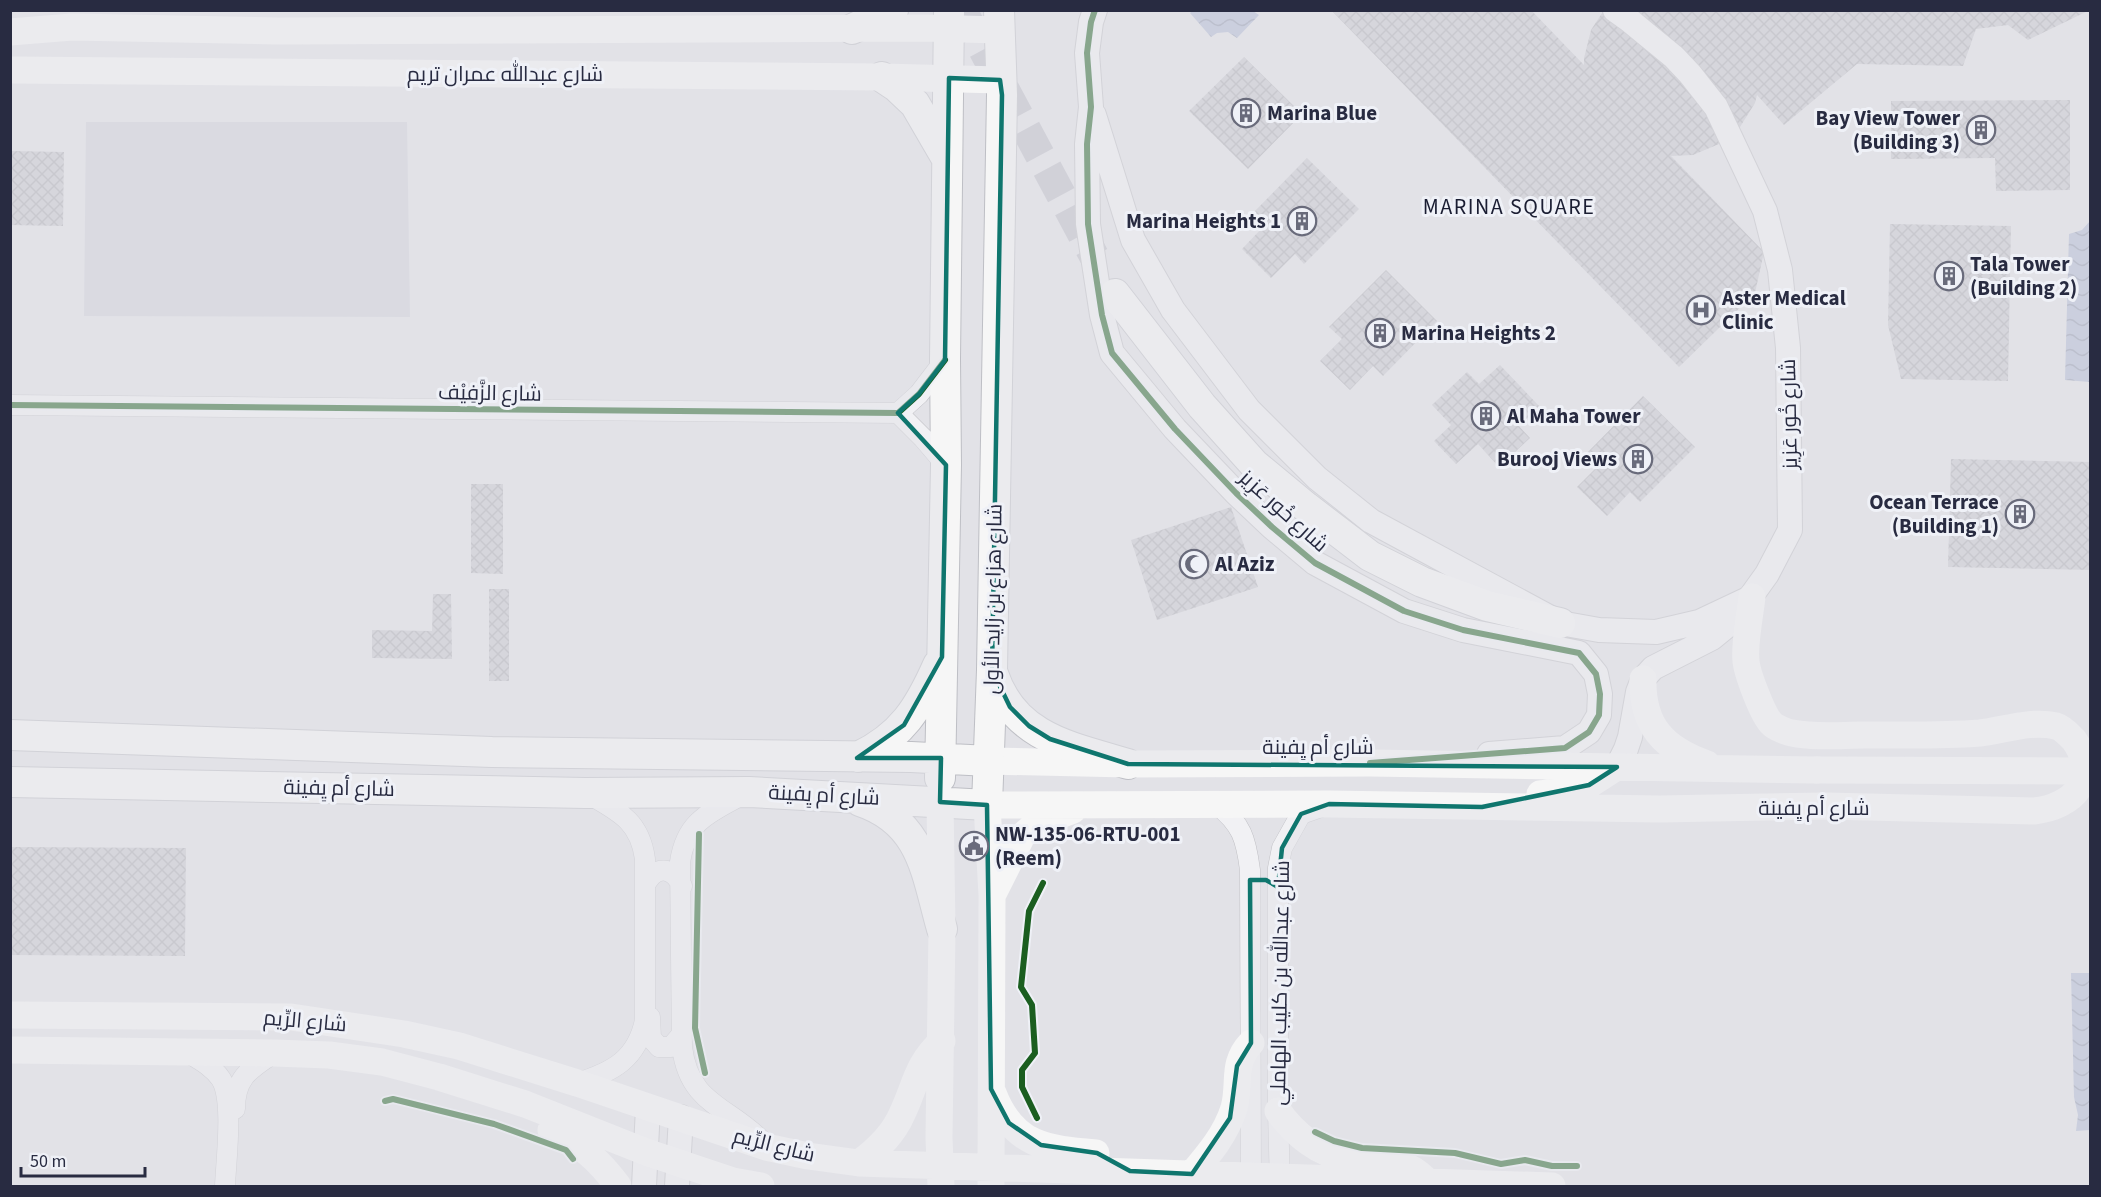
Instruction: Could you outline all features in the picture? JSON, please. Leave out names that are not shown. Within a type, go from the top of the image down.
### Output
[{"type":"main road","points":[[852,29],[893,10]]},
{"type":"main road","points":[[941,1176],[940,802],[949,19]]},
{"type":"main road","name":"شارع عبدالله عمران تريم","points":[[10,32],[72,27],[278,31],[852,29],[949,19],[1000,20]]},
{"type":"main road","name":"شارع هزاع بن زايد الأول","points":[[992,1177],[992,895],[987,805],[992,670],[1002,95],[1000,20]]},
{"type":"main road","name":"شارع عبدالله عمران تريم","points":[[10,70],[882,77],[1000,80]]},
{"type":"main road","points":[[882,77],[915,104],[947,159]]},
{"type":"main road","points":[[1115,294],[1202,406],[1254,464],[1370,556],[1422,582],[1487,606],[1560,622]]},
{"type":"main road","name":"شارع أم يِفينة","points":[[16,784],[585,793],[749,792],[987,805],[1329,804],[1660,809],[1826,806],[2034,812],[2050,810],[2079,792],[2084,779],[2085,763],[2080,749],[2060,727],[2030,724],[1956,734],[1812,736],[1790,733],[1771,724],[1758,700],[1746,661],[1752,597]]},
{"type":"main road","points":[[857,758],[882,744],[904,725],[925,694],[942,657]]},
{"type":"main road","points":[[992,670],[1002,695],[1014,712],[1029,726],[1050,739],[1128,765]]},
{"type":"main road","points":[[1643,679],[1646,711],[1662,740],[1687,757],[1716,768]]},
{"type":"main road","name":"شارع أم يِفينة","points":[[15,734],[492,752],[941,758],[1128,765],[1370,763],[1817,770],[2091,771]]},
{"type":"main road","points":[[1482,807],[1513,797],[1572,790],[1589,785],[1617,766]]},
{"type":"main road","points":[[843,796],[879,808],[894,818],[908,832],[922,861],[942,929]]},
{"type":"main road","points":[[992,895],[1016,846],[1030,828],[1044,820],[1094,803]]},
{"type":"main road","name":"شارع الرِّيم","points":[[10,1015],[291,1017],[350,1024],[459,1046],[681,1117],[766,1147],[808,1156],[941,1176],[992,1177],[1130,1171],[1192,1174],[1251,1181],[1428,1182],[1552,1186]]},
{"type":"main road","points":[[859,1163],[873,1153],[894,1129],[922,1064],[942,1041]]},
{"type":"main road","points":[[1192,1174],[1219,1140],[1230,1118],[1234,1105],[1238,1066],[1243,1052],[1251,1043]]},
{"type":"main road","name":"شارع الرِّيم","points":[[10,1050],[274,1053],[329,1055],[382,1062],[440,1077],[525,1104],[646,1152],[678,1174],[728,1184],[761,1186]]},
{"type":"main road","points":[[991,1089],[998,1107],[1010,1123],[1027,1138],[1060,1151],[1097,1153],[1109,1157],[1130,1171]]},
{"type":"main road","points":[[525,1104],[539,1122],[585,1149],[618,1186]]},
{"type":"main road","points":[[1278,1111],[1296,1133],[1309,1143],[1331,1154],[1352,1159],[1399,1162],[1410,1167],[1428,1182]]},
{"type":"street","name":"شارع خُور عَزِيز","points":[[1095,10],[1087,53],[1091,107],[1087,144],[1088,224],[1102,315],[1112,352],[1174,429],[1272,527],[1316,563],[1404,611],[1463,630],[1580,653],[1596,674],[1600,694],[1599,715],[1589,732],[1565,748],[1370,763]]},
{"type":"street","name":"شارع خُور عَزِيز","points":[[1615,10],[1674,57],[1716,106],[1765,211],[1780,270],[1788,348],[1790,530],[1752,597],[1723,629],[1697,646],[1653,668],[1643,679]]},
{"type":"street","points":[[1091,107],[1133,240],[1173,310],[1249,410],[1317,478],[1371,521],[1560,622],[1599,630],[1656,632],[1699,622],[1752,597]]},
{"type":"street","points":[[945,360],[919,394],[898,413],[945,465]]},
{"type":"street","name":"شارع الزَّفِيْف","points":[[10,405],[898,413]]},
{"type":"street","points":[[1617,766],[1630,737],[1638,692],[1643,679]]},
{"type":"street","points":[[749,792],[710,812],[698,821],[688,833],[681,855],[682,1034],[686,1068],[700,1092],[711,1103],[747,1128],[766,1147]]},
{"type":"street","points":[[577,1083],[610,1071],[624,1061],[638,1042],[645,1020],[645,859],[639,833],[628,819],[585,793]]},
{"type":"street","name":"شارع عبدالله بن كليب الهاملي","points":[[1216,804],[1233,818],[1248,850],[1251,1181]]},
{"type":"street","name":"شارع عبدالله بن كليب الهاملي","points":[[1280,1182],[1278,868],[1282,848],[1301,814],[1329,804]]},
{"type":"street","points":[[645,885],[650,876],[658,871],[669,871],[677,877],[682,886]]},
{"type":"street","points":[[1250,882],[1266,880],[1278,887]]},
{"type":"street","points":[[645,973],[651,990],[650,1032],[654,1044],[665,1049],[671,1047],[682,1034]]},
{"type":"street","points":[[186,1051],[215,1071],[224,1085],[228,1102],[233,1186]]},
{"type":"street","points":[[225,1186],[238,1086],[246,1074],[274,1053]]},
{"type":"street","points":[[644,1186],[648,1108]]},
{"type":"street","points":[[678,1174],[681,1117]]},
{"type":"highlighted area","points":[[949,78],[1000,80],[1002,95],[992,670],[1010,707],[1029,726],[1050,739],[1128,764],[1617,767],[1589,785],[1482,807],[1329,804],[1301,814],[1282,848],[1278,887],[1266,880],[1250,880],[1251,1043],[1237,1066],[1230,1118],[1192,1174],[1130,1171],[1097,1153],[1041,1145],[1009,1123],[991,1089],[987,805],[940,802],[941,758],[857,758],[904,725],[942,657],[946,465],[898,413],[919,394],[945,360]]},
{"type":"shaded area","points":[[86,122],[407,122],[410,317],[84,316]]},
{"type":"water","points":[[1193,10],[1253,11],[1259,15],[1237,38],[1228,32],[1217,33],[1211,37],[1190,13]]},
{"type":"water","points":[[2090,221],[2090,382],[2065,380],[2069,234],[2082,230]]},
{"type":"water","points":[[2071,973],[2090,973],[2090,1130],[2076,1131],[2078,1115],[2074,1097]]},
{"type":"building","points":[[1331,10],[1531,10],[1584,65],[1591,30],[1604,10],[2090,10],[2028,40],[2008,25],[1976,29],[1963,66],[1857,64],[1784,125],[1757,95],[1755,103],[1740,127],[1719,144],[1693,155],[1671,156],[1764,252],[1755,293],[1679,367]]},
{"type":"building","name":"Marina Blue","points":[[1244,57],[1302,114],[1248,169],[1189,111]]},
{"type":"building","name":"Bay View Tower (Building 3)","points":[[2070,100],[2070,190],[1996,191],[1995,158],[1891,159],[1891,101]]},
{"type":"building","points":[[10,151],[64,152],[63,226],[10,225]]},
{"type":"building","name":"Marina Heights 1","points":[[1307,158],[1359,209],[1304,264],[1295,254],[1271,278],[1242,249],[1263,227],[1251,215]]},
{"type":"building","name":"Tala Tower (Building 2)","points":[[1890,224],[2011,226],[2008,381],[1901,379],[1888,325]]},
{"type":"building","name":"Marina Heights 2","points":[[1386,270],[1437,321],[1383,376],[1373,366],[1350,390],[1320,361],[1342,339],[1329,327]]},
{"type":"building","name":"Al Maha Tower","points":[[1500,365],[1540,407],[1519,426],[1530,438],[1499,467],[1478,444],[1456,464],[1434,441],[1451,425],[1432,405],[1467,372],[1479,384]]},
{"type":"building","name":"Burooj Views","points":[[1643,396],[1695,447],[1640,502],[1630,492],[1607,516],[1577,487],[1599,465],[1587,453]]},
{"type":"building","name":"Ocean Terrace (Building 1)","points":[[1951,459],[2090,462],[2090,570],[1948,567]]},
{"type":"building","points":[[471,484],[503,484],[503,574],[471,573]]},
{"type":"building","name":"Al Aziz","points":[[1231,507],[1258,587],[1157,620],[1131,540]]},
{"type":"building","points":[[489,589],[509,589],[509,681],[489,681]]},
{"type":"building","points":[[433,594],[451,594],[452,659],[372,658],[372,630],[432,631]]},
{"type":"building","points":[[10,847],[186,848],[185,956],[10,955]]},
{"type":"tunnel","points":[[962,10],[1094,256]]},
{"type":"cycle path","points":[[1095,10],[1087,53],[1091,107],[1087,144],[1088,224],[1102,315],[1112,353],[1175,429],[1236,493],[1315,563],[1404,611],[1463,630],[1579,653],[1596,674],[1600,694],[1599,715],[1589,732],[1565,748],[1370,763]]},
{"type":"cycle path","points":[[10,405],[898,413],[919,394],[945,360]]},
{"type":"cycle path","points":[[699,834],[695,1028],[705,1073]]},
{"type":"cycle path","points":[[1037,1118],[1022,1087],[1022,1070],[1035,1053],[1032,1005],[1021,987],[1029,911],[1043,883]]},
{"type":"cycle path","points":[[385,1101],[393,1099],[494,1124],[566,1150],[573,1159]]},
{"type":"cycle path","points":[[1315,1132],[1334,1141],[1362,1148],[1455,1153],[1501,1164],[1525,1160],[1552,1166],[1577,1166]]},
{"type":"place","name":"Marina Blue","points":[[1246,113]]},
{"type":"place","name":"Bay View Tower (Building 3)","points":[[1981,130]]},
{"type":"place","name":"Marina Heights 1","points":[[1302,221]]},
{"type":"place","name":"Tala Tower (Building 2)","points":[[1949,276]]},
{"type":"place","name":"Aster Medical Clinic","points":[[1701,310]]},
{"type":"place","name":"Marina Heights 2","points":[[1380,333]]},
{"type":"place","name":"Al Maha Tower","points":[[1486,416]]},
{"type":"place","name":"Burooj Views","points":[[1638,459]]},
{"type":"place","name":"Ocean Terrace (Building 1)","points":[[2020,514]]},
{"type":"place","name":"Al Aziz","points":[[1194,564]]},
{"type":"place","name":"NW-135-06-RTU-001 (Reem)","points":[[974,846]]},
{"type":"district","name":"MARINA SQUARE","points":[[1509,207]]}]
